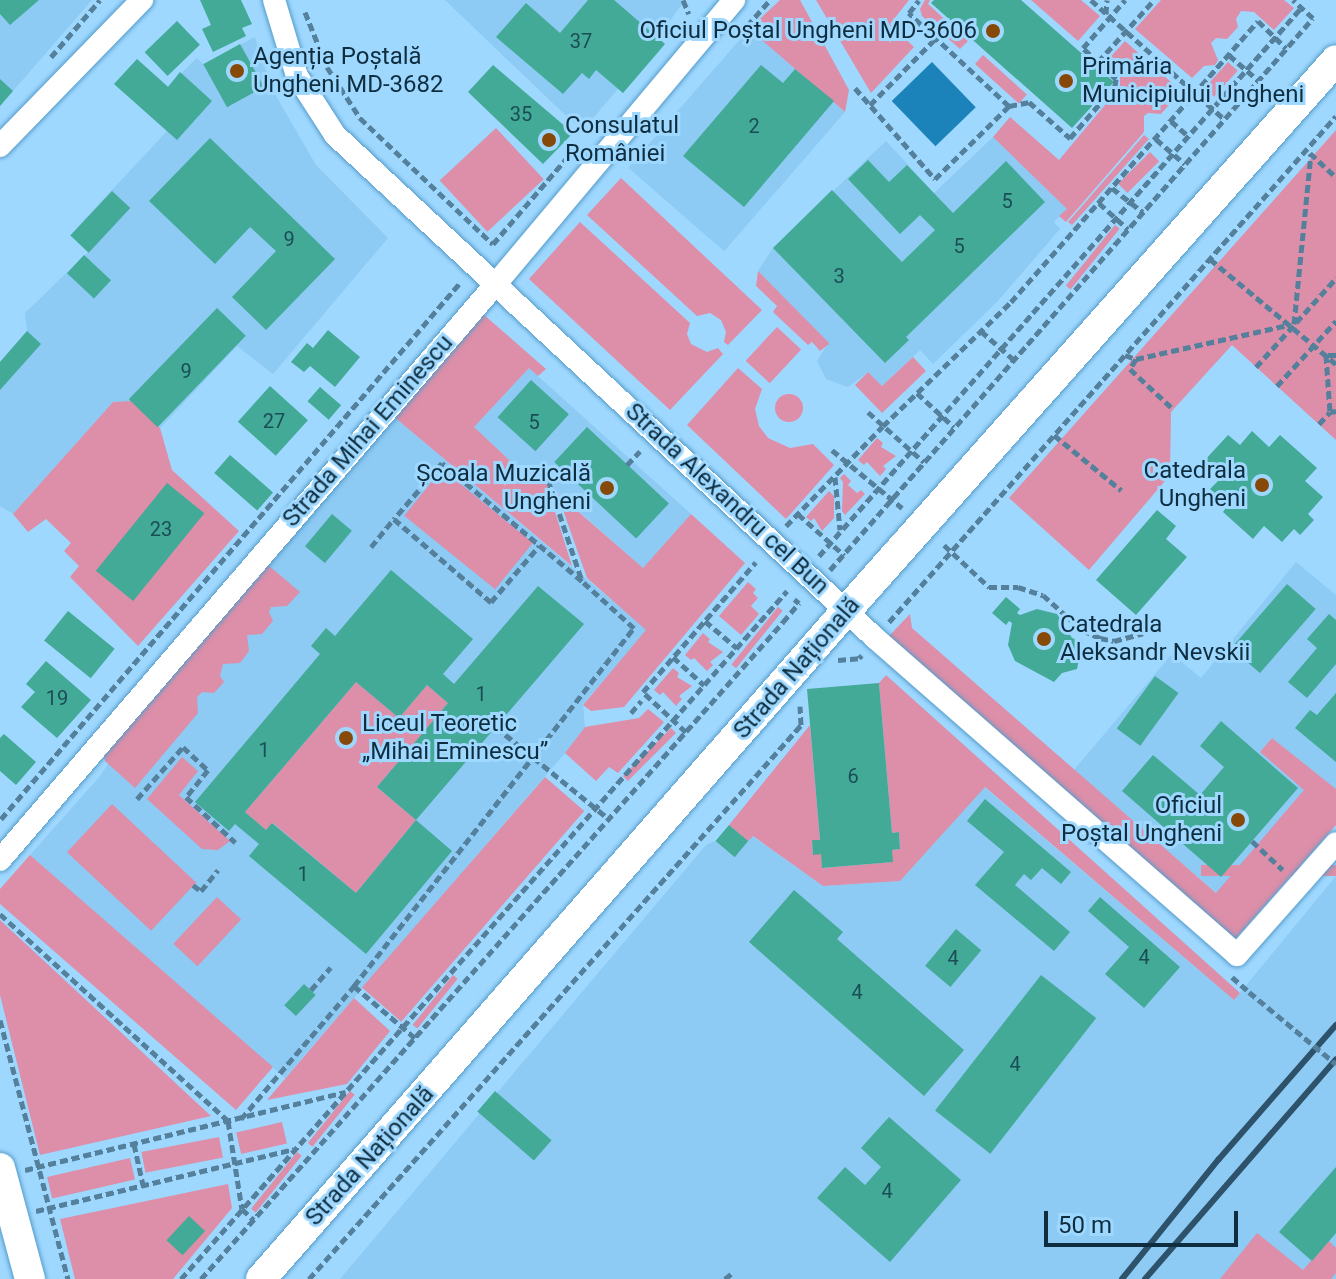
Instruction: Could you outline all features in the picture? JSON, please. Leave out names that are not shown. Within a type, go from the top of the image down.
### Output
[{"type":"street","points":[[0,146],[142,0]]},
{"type":"street","name":"Strada Alexandru cel Bun","points":[[274,0],[297,76],[335,135],[846,611],[1237,955],[1299,884]]},
{"type":"street","name":"Strada Mihai Eminescu","points":[[0,860],[258,556],[495,285],[734,0]]},
{"type":"street","name":"Strada Națională","points":[[261,1279],[846,611],[1336,60]]},
{"type":"street","points":[[1299,884],[1336,843]]},
{"type":"street","points":[[1,1171],[30,1279]]},
{"type":"path","points":[[301,0],[327,67],[360,118],[493,244]]},
{"type":"path","points":[[683,0],[689,14]]},
{"type":"path","points":[[730,45],[770,0]]},
{"type":"path","points":[[919,0],[909,13],[1009,106]]},
{"type":"path","points":[[1091,0],[1224,119]]},
{"type":"path","points":[[1107,0],[1108,16]]},
{"type":"path","points":[[855,88],[935,179],[1009,106],[1029,102],[1070,138],[1115,86],[1116,79],[1083,48],[1125,0]]},
{"type":"path","points":[[1098,62],[1154,0]]},
{"type":"path","points":[[805,550],[828,572],[844,555],[1313,18],[1293,0]]},
{"type":"path","points":[[816,560],[1301,8]]},
{"type":"path","points":[[794,540],[783,529],[981,331],[1099,203],[1258,21],[1286,48]]},
{"type":"path","points":[[870,105],[935,39]]},
{"type":"path","points":[[1229,55],[1258,80]]},
{"type":"path","points":[[886,625],[1210,259],[1309,152],[1336,116]]},
{"type":"path","points":[[1171,121],[1188,136]]},
{"type":"path","points":[[1156,139],[1185,164]]},
{"type":"path","points":[[1309,152],[1336,177]]},
{"type":"path","points":[[1291,326],[1309,152]]},
{"type":"path","points":[[1112,188],[1143,212]]},
{"type":"path","points":[[1099,203],[1128,229]]},
{"type":"path","points":[[1210,259],[1336,364]]},
{"type":"path","points":[[1256,367],[1336,278]]},
{"type":"path","points":[[0,820],[462,281]]},
{"type":"path","points":[[1277,386],[1336,321]]},
{"type":"path","points":[[1125,355],[1136,359],[1291,326]]},
{"type":"path","points":[[981,331],[1014,359]]},
{"type":"path","points":[[1326,355],[1336,355]]},
{"type":"path","points":[[1319,424],[1333,412],[1326,355]]},
{"type":"path","points":[[1136,359],[1130,369],[1171,407]]},
{"type":"path","points":[[917,393],[955,427]]},
{"type":"path","points":[[868,412],[924,462]]},
{"type":"path","points":[[1054,435],[1121,490]]},
{"type":"path","points":[[832,450],[903,509]]},
{"type":"path","points":[[627,465],[640,451]]},
{"type":"path","points":[[241,1119],[354,986],[634,628],[442,463],[371,547]]},
{"type":"path","points":[[544,468],[582,581]]},
{"type":"path","points":[[835,476],[840,532]]},
{"type":"path","points":[[798,514],[844,555]]},
{"type":"path","points":[[394,519],[491,602],[539,546]]},
{"type":"path","points":[[944,545],[989,587],[1018,587],[1043,595],[1082,630],[1100,638],[1114,641],[1143,633]]},
{"type":"path","points":[[686,732],[643,692],[756,562]]},
{"type":"path","points":[[181,1279],[787,591]]},
{"type":"path","points":[[201,1279],[799,603]]},
{"type":"path","points":[[705,621],[737,648]]},
{"type":"path","points":[[828,661],[859,658],[868,647]]},
{"type":"path","points":[[673,657],[704,685]]},
{"type":"path","points":[[631,713],[641,701]]},
{"type":"path","points":[[309,1279],[801,725],[800,701]]},
{"type":"path","points":[[496,727],[609,819]]},
{"type":"path","points":[[137,799],[183,747],[208,770],[186,797],[235,842]]},
{"type":"path","points":[[1252,841],[1299,884]]},
{"type":"path","points":[[193,885],[201,891],[218,870]]},
{"type":"path","points":[[0,914],[228,1121],[242,1209],[254,1220]]},
{"type":"path","points":[[311,990],[331,967]]},
{"type":"path","points":[[354,986],[415,1038]]},
{"type":"path","points":[[1249,992],[1336,1064]]},
{"type":"path","points":[[0,1020],[68,1279]]},
{"type":"path","points":[[1,1171],[37,1167],[347,1092]]},
{"type":"path","points":[[134,1144],[143,1185]]},
{"type":"path","points":[[12,1216],[294,1149]]},
{"type":"path","points":[[725,1279],[731,1274]]},
{"type":"shaded area","points":[[0,0],[92,0],[0,106]]},
{"type":"shaded area","points":[[445,0],[685,0],[658,37],[665,44],[623,93],[618,89],[582,131]]},
{"type":"shaded area","points":[[780,0],[800,0],[849,90],[845,112],[749,29]]},
{"type":"shaded area","points":[[816,0],[909,0],[890,24],[914,47],[871,93]]},
{"type":"shaded area","points":[[925,0],[930,0],[928,4],[968,41],[960,49],[922,16],[920,9]]},
{"type":"shaded area","points":[[1031,0],[1081,0],[1100,16],[1078,41]]},
{"type":"shaded area","points":[[1161,0],[1284,0],[1294,8],[1274,30],[1254,12],[1241,11],[1236,19],[1238,27],[1227,39],[1216,38],[1211,43],[1218,60],[1215,65],[1204,66],[1192,78],[1135,29]]},
{"type":"shaded area","points":[[749,29],[845,112],[724,251],[628,168]]},
{"type":"shaded area","points":[[255,37],[272,89],[316,165],[388,238],[273,374],[237,346],[160,428],[113,402],[13,514],[0,506],[0,362],[27,331],[25,313],[88,252],[70,235],[167,131],[114,84],[137,59],[168,86],[197,58],[203,64]]},
{"type":"shaded area","points":[[1125,41],[1181,91],[1161,114],[1148,113],[1144,116],[1144,132],[1066,222],[1059,216],[1067,209],[993,137],[1010,117],[1059,160],[1120,87],[1120,77],[1105,63]]},
{"type":"shaded area","points":[[983,55],[1027,94],[1019,103],[975,64]]},
{"type":"shaded area","points":[[932,62],[976,107],[935,146],[892,101]]},
{"type":"shaded area","points":[[1228,62],[1238,71],[1214,97],[1205,88]]},
{"type":"shaded area","points":[[496,128],[544,179],[487,232],[440,181]]},
{"type":"shaded area","points":[[1336,130],[1336,440],[1232,345],[1171,412],[1170,475],[1089,570],[1009,498]]},
{"type":"shaded area","points":[[1144,135],[1149,139],[1072,225],[1068,222]]},
{"type":"shaded area","points":[[993,137],[1067,209],[1054,222],[1060,229],[996,303],[933,364],[920,350],[882,386],[868,372],[848,387],[826,379],[817,361],[828,343],[758,271],[773,248],[886,141],[934,193]]},
{"type":"shaded area","points":[[1150,152],[1159,161],[1127,193],[1118,184]]},
{"type":"shaded area","points":[[621,178],[762,310],[728,345],[724,342],[726,332],[721,320],[710,313],[697,316],[587,215]]},
{"type":"shaded area","points":[[580,222],[690,323],[687,334],[691,344],[707,352],[718,348],[723,354],[670,410],[529,279]]},
{"type":"shaded area","points":[[1115,225],[1120,229],[1071,289],[1066,286]]},
{"type":"shaded area","points":[[758,271],[829,344],[820,351],[812,342],[808,345],[773,312],[777,306],[756,286]]},
{"type":"shaded area","points":[[483,314],[546,369],[538,376],[529,368],[474,427],[522,472],[528,466],[546,483],[572,566],[393,416]]},
{"type":"shaded area","points":[[777,327],[801,350],[770,383],[746,361]]},
{"type":"shaded area","points":[[913,357],[926,371],[882,413],[855,385],[868,372],[882,386]]},
{"type":"shaded area","name":"Școala Muzicală Ungheni","points":[[529,368],[691,514],[643,568],[528,466],[522,472],[474,427]]},
{"type":"shaded area","points":[[738,368],[762,389],[755,409],[759,426],[768,438],[790,448],[813,444],[834,465],[786,519],[687,425]]},
{"type":"shaded area","points":[[789,394],[799,398],[803,408],[799,418],[789,422],[779,418],[775,408],[779,398]]},
{"type":"shaded area","points":[[131,401],[160,428],[172,470],[239,531],[138,646],[70,577],[79,566],[64,551],[71,543],[46,519],[28,532],[13,514],[113,402]]},
{"type":"shaded area","name":"Liceul Teoretic „Mihai Eminescu”","points":[[393,416],[647,630],[583,704],[585,727],[565,753],[285,1078],[30,855],[100,776],[108,764],[103,757]]},
{"type":"shaded area","points":[[877,438],[883,443],[881,447],[896,456],[883,466],[886,469],[880,476],[867,462],[864,465],[858,460]]},
{"type":"shaded area","points":[[442,469],[533,543],[495,589],[404,516]]},
{"type":"shaded area","points":[[844,474],[851,481],[848,485],[857,493],[861,490],[865,494],[845,515],[842,511],[843,482],[840,478]]},
{"type":"shaded area","points":[[829,491],[834,496],[834,518],[822,531],[814,518],[811,521],[806,517]]},
{"type":"shaded area","points":[[557,493],[643,568],[691,514],[745,563],[624,707],[591,711],[583,705],[646,630],[587,578]]},
{"type":"shaded area","points":[[1296,562],[1336,595],[1336,789],[1272,738],[1260,752],[1305,790],[1217,893],[1073,771],[1172,654],[1201,678]]},
{"type":"shaded area","points":[[268,565],[300,592],[287,606],[271,607],[269,612],[273,621],[262,634],[247,635],[249,651],[240,663],[223,664],[220,676],[224,682],[214,693],[202,692],[197,697],[198,713],[135,788],[105,761],[104,753]]},
{"type":"shaded area","points":[[748,582],[756,589],[753,593],[758,598],[751,606],[759,614],[741,635],[719,616]]},
{"type":"shaded area","points":[[778,607],[783,611],[736,668],[731,665]]},
{"type":"shaded area","points":[[910,614],[912,628],[1216,893],[1304,790],[1260,752],[1272,738],[1336,789],[1336,825],[1235,939],[889,636]]},
{"type":"shaded area","points":[[703,633],[710,639],[708,642],[723,652],[710,662],[713,665],[707,671],[694,658],[691,660],[685,655]]},
{"type":"shaded area","points":[[673,668],[679,673],[677,677],[692,686],[679,696],[682,699],[676,706],[663,692],[660,695],[654,690]]},
{"type":"shaded area","points":[[886,675],[1240,993],[1234,1000],[985,787],[900,881],[823,886],[753,836],[748,841],[729,825],[810,725],[820,840],[812,841],[813,854],[821,854],[823,868],[892,862],[892,850],[900,849],[899,832],[892,833],[879,683]]},
{"type":"shaded area","points":[[356,682],[399,718],[427,685],[448,703],[377,787],[416,820],[356,893],[273,823],[266,830],[245,812]]},
{"type":"shaded area","points":[[648,709],[664,722],[618,773],[609,767],[596,781],[565,753],[585,727],[639,718]]},
{"type":"shaded area","points":[[671,728],[676,733],[628,781],[623,776]]},
{"type":"shaded area","points":[[182,757],[198,771],[179,795],[230,841],[218,850],[202,849],[147,799]]},
{"type":"shaded area","points":[[545,777],[584,811],[401,1022],[362,988]]},
{"type":"shaded area","points":[[984,787],[1234,1000],[1336,876],[1336,1279],[340,1279],[706,845],[715,841],[734,857],[752,836],[823,886],[900,881]]},
{"type":"shaded area","points":[[112,804],[196,882],[151,931],[67,852]]},
{"type":"shaded area","points":[[30,855],[273,1067],[236,1110],[0,904],[0,889]]},
{"type":"shaded area","points":[[1201,865],[1336,865],[1336,876],[1201,876]]},
{"type":"shaded area","points":[[217,897],[241,920],[197,966],[173,944]]},
{"type":"shaded area","points":[[0,920],[211,1116],[40,1155],[0,995]]},
{"type":"shaded area","points":[[453,975],[458,979],[417,1029],[413,1025]]},
{"type":"shaded area","points":[[354,998],[390,1031],[347,1084],[267,1100]]},
{"type":"shaded area","points":[[350,1091],[355,1095],[312,1147],[308,1143]]},
{"type":"shaded area","points":[[282,1122],[287,1143],[241,1154],[236,1133]]},
{"type":"shaded area","points":[[219,1137],[223,1158],[145,1173],[141,1152]]},
{"type":"shaded area","points":[[297,1152],[302,1156],[256,1213],[251,1209]]},
{"type":"shaded area","points":[[130,1158],[135,1179],[52,1199],[47,1177]]},
{"type":"shaded area","points":[[228,1184],[232,1208],[173,1279],[75,1279],[60,1219]]},
{"type":"shaded area","points":[[1257,1233],[1303,1270],[1329,1241],[1336,1248],[1336,1273],[1331,1279],[1220,1279]]},
{"type":"building","points":[[0,0],[39,0],[10,25],[0,14]]},
{"type":"building","points":[[200,0],[241,0],[252,24],[242,28],[246,36],[213,52],[202,29],[211,25]]},
{"type":"building","points":[[588,0],[614,0],[665,44],[623,93],[596,70],[589,79],[582,73],[563,94],[496,37],[526,3],[560,33]]},
{"type":"building","points":[[934,0],[1021,0],[1114,82],[1072,128],[931,3]]},
{"type":"building","points":[[177,21],[200,45],[168,76],[145,52]]},
{"type":"building","points":[[240,44],[264,87],[227,107],[203,64]]},
{"type":"building","points":[[137,59],[168,87],[180,72],[212,101],[177,140],[114,84]]},
{"type":"building","points":[[493,65],[573,133],[543,164],[468,92]]},
{"type":"building","points":[[761,65],[783,83],[795,69],[834,101],[744,207],[683,156]]},
{"type":"building","points":[[0,79],[13,91],[0,106]]},
{"type":"building","points":[[210,138],[335,259],[266,330],[232,297],[276,251],[250,227],[215,264],[149,201]]},
{"type":"building","points":[[868,160],[889,182],[907,165],[953,213],[1006,161],[1045,202],[906,337],[909,340],[885,363],[773,248],[832,190],[902,262],[935,230],[920,215],[900,234],[848,179]]},
{"type":"building","points":[[112,191],[130,208],[89,253],[70,236]]},
{"type":"building","points":[[84,255],[111,280],[94,299],[67,273]]},
{"type":"building","points":[[217,308],[246,336],[158,427],[129,399]]},
{"type":"building","points":[[328,330],[360,357],[335,387],[310,366],[304,372],[291,362],[307,343],[313,348]]},
{"type":"building","points":[[27,331],[41,344],[0,390],[0,362]]},
{"type":"building","points":[[531,380],[569,414],[535,451],[498,417]]},
{"type":"building","points":[[270,386],[308,420],[276,456],[238,422]]},
{"type":"building","points":[[320,387],[341,405],[329,420],[308,401]]},
{"type":"building","points":[[587,427],[669,503],[636,538],[554,462]]},
{"type":"building","name":"Catedrala Ungheni","points":[[1252,431],[1269,447],[1280,435],[1317,468],[1305,481],[1323,497],[1308,514],[1314,520],[1300,535],[1294,529],[1282,542],[1264,526],[1253,539],[1223,512],[1228,505],[1210,489],[1222,477],[1204,461],[1228,435],[1240,445]]},
{"type":"building","points":[[230,455],[273,492],[257,511],[214,473]]},
{"type":"building","points":[[167,483],[204,513],[133,601],[96,571]]},
{"type":"building","points":[[1157,510],[1176,526],[1166,539],[1187,557],[1136,615],[1096,580]]},
{"type":"building","points":[[332,514],[352,531],[325,563],[305,546]]},
{"type":"building","points":[[391,570],[473,639],[443,674],[454,684],[538,586],[584,624],[416,820],[452,851],[366,954],[249,856],[259,844],[235,824],[229,831],[195,802],[320,654],[311,646],[326,628],[335,636]],"holes":[[[356,682],[399,718],[427,685],[448,703],[377,787],[416,820],[356,893],[272,823],[266,830],[245,812]]]},
{"type":"building","points":[[1287,584],[1316,609],[1260,673],[1231,648]]},
{"type":"building","name":"Catedrala Aleksandr Nevskii","points":[[1006,597],[1020,609],[1017,613],[1020,615],[1037,609],[1057,614],[1072,638],[1083,642],[1077,669],[1062,673],[1054,682],[1015,661],[1008,645],[1012,623],[1009,621],[1006,625],[992,613]]},
{"type":"building","points":[[68,611],[115,649],[91,678],[44,641]]},
{"type":"building","points":[[1329,614],[1336,620],[1336,664],[1307,698],[1288,682],[1317,648],[1307,639]]},
{"type":"building","points":[[46,661],[91,700],[57,738],[21,707],[35,692],[26,684]]},
{"type":"building","points":[[1155,676],[1178,693],[1140,746],[1117,729]]},
{"type":"building","points":[[879,683],[892,833],[899,832],[900,849],[892,850],[893,862],[822,868],[821,854],[813,855],[812,840],[820,840],[807,689]]},
{"type":"building","points":[[1336,693],[1336,762],[1295,728],[1310,710],[1317,715]]},
{"type":"building","points":[[1221,721],[1298,788],[1221,877],[1122,791],[1153,755],[1200,795],[1224,767],[1200,746]]},
{"type":"building","points":[[4,734],[36,762],[16,785],[0,771],[0,738]]},
{"type":"building","points":[[985,799],[1071,872],[1061,884],[1042,868],[1031,880],[1024,874],[1015,885],[1070,932],[1054,951],[975,885],[1004,852],[967,821]]},
{"type":"building","points":[[729,825],[748,841],[735,857],[716,841]]},
{"type":"building","points":[[794,890],[843,932],[837,939],[964,1050],[924,1096],[749,942]]},
{"type":"building","points":[[1100,897],[1180,967],[1144,1008],[1105,974],[1129,947],[1088,911]]},
{"type":"building","points":[[956,929],[981,950],[950,987],[925,966]]},
{"type":"building","points":[[1041,975],[1096,1018],[990,1154],[935,1111]]},
{"type":"building","points":[[304,984],[316,995],[296,1016],[284,1005]]},
{"type":"building","points":[[495,1091],[552,1140],[534,1161],[477,1111]]},
{"type":"building","points":[[889,1117],[961,1180],[890,1262],[817,1198],[845,1167],[865,1185],[881,1167],[861,1148]]},
{"type":"building","points":[[1336,1167],[1336,1233],[1312,1261],[1279,1232]]},
{"type":"building","points":[[189,1216],[205,1231],[183,1255],[166,1240]]},
{"type":"railway","points":[[1122,1279],[1219,1159],[1336,1025]]},
{"type":"railway","points":[[1145,1279],[1336,1059]]},
{"type":"place","name":"Oficiul Poștal Ungheni MD-3606","points":[[993,31]]},
{"type":"place","name":"Agenția Poștală Ungheni MD-3682","points":[[237,71]]},
{"type":"place","name":"Primăria Municipiului Ungheni","points":[[1066,81]]},
{"type":"place","name":"Consulatul României","points":[[549,140]]},
{"type":"place","name":"Catedrala Ungheni","points":[[1262,485]]},
{"type":"place","name":"Școala Muzicală Ungheni","points":[[607,488]]},
{"type":"place","name":"Catedrala Aleksandr Nevskii","points":[[1044,639]]},
{"type":"place","name":"Liceul Teoretic „Mihai Eminescu”","points":[[346,738]]},
{"type":"place","name":"Oficiul Poștal Ungheni","points":[[1238,820]]}]
